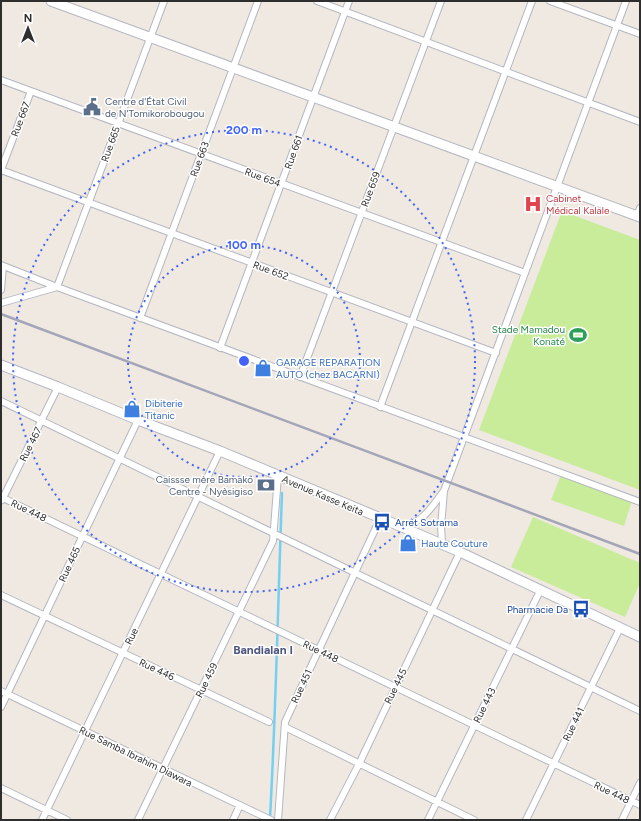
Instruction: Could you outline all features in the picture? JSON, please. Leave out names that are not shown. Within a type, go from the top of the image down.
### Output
[{"type":"main road","points":[[51,1],[558,187],[639,214]]},
{"type":"main road","name":"Avenue Kasse Keita","points":[[1,365],[220,451],[442,544],[640,638]]},
{"type":"street","name":"Rue 665","points":[[57,287],[164,1]]},
{"type":"street","name":"Rue 663","points":[[140,318],[258,1]]},
{"type":"street","points":[[317,1],[640,122]]},
{"type":"street","name":"Rue 661","points":[[220,348],[349,1]]},
{"type":"street","name":"Rue 659","points":[[300,377],[441,1]]},
{"type":"street","points":[[380,407],[532,1]]},
{"type":"street","points":[[550,1],[640,34]]},
{"type":"street","points":[[442,544],[441,526],[444,491],[618,26],[626,1]]},
{"type":"street","name":"Rue 654","points":[[1,80],[525,273]]},
{"type":"street","name":"Rue 667","points":[[1,170],[31,91]]},
{"type":"street","name":"Rue 652","points":[[1,170],[496,353]]},
{"type":"street","points":[[1,290],[2,265],[220,348],[640,502]]},
{"type":"street","points":[[1,303],[57,287]]},
{"type":"street","name":"Rue 467","points":[[2,499],[58,387]]},
{"type":"street","points":[[1,401],[640,710]]},
{"type":"street","name":"Rue 465","points":[[1,707],[4,692],[44,616],[138,420]]},
{"type":"street","name":"Rue","points":[[42,820],[220,451]]},
{"type":"street","points":[[275,534],[278,476]]},
{"type":"street","points":[[402,527],[420,520],[444,491]]},
{"type":"street","name":"Rue 448","points":[[2,499],[82,536],[640,805]]},
{"type":"street","name":"Rue 451","points":[[278,820],[285,722],[380,519]]},
{"type":"street","name":"Rue 459","points":[[138,820],[274,540],[275,534]]},
{"type":"street","name":"Rue 445","points":[[330,820],[359,764],[460,552]]},
{"type":"street","name":"Rue 443","points":[[428,820],[540,590]]},
{"type":"street","name":"Rue 446","points":[[1,595],[269,722]]},
{"type":"street","name":"Rue 441","points":[[526,820],[620,628]]},
{"type":"street","name":"Rue Samba Ibrahim Diawara","points":[[4,692],[240,805],[257,817],[264,817],[271,820]]},
{"type":"street","points":[[285,727],[474,820]]},
{"type":"street","points":[[622,820],[640,783]]},
{"type":"street","points":[[1,788],[67,820]]},
{"type":"street","points":[[233,820],[240,805]]},
{"type":"green space","name":"Stade Mamadou Konaté","points":[[562,211],[640,240],[640,490],[479,430]]},
{"type":"green space","points":[[561,475],[632,501],[624,526],[551,500]]},
{"type":"green space","points":[[533,517],[640,563],[640,583],[625,617],[511,567]]},
{"type":"waterway","points":[[270,818],[282,493]]},
{"type":"railway","points":[[1,314],[640,554]]},
{"type":"place","name":"Centre d'État Civil de N'Tomikorobougou","points":[[92,107]]},
{"type":"place","name":"Cabinet Médical Kalale","points":[[533,204]]},
{"type":"place","name":"Stade Mamadou Konaté","points":[[578,335]]},
{"type":"place","name":"GARAGE REPARATION AUTO (chez BACARNI)","points":[[263,368]]},
{"type":"place","name":"Dibiterie Titanic","points":[[132,409]]},
{"type":"place","name":"Caissse mère Bamako Centre - Nyèsigiso","points":[[266,485]]},
{"type":"place","name":"Arret Sotrama","points":[[382,522]]},
{"type":"place","name":"Haute Couture","points":[[408,543]]},
{"type":"place","name":"Pharmacie Da","points":[[581,609]]},
{"type":"district","name":"Bandialan I","points":[[263,650]]}]
